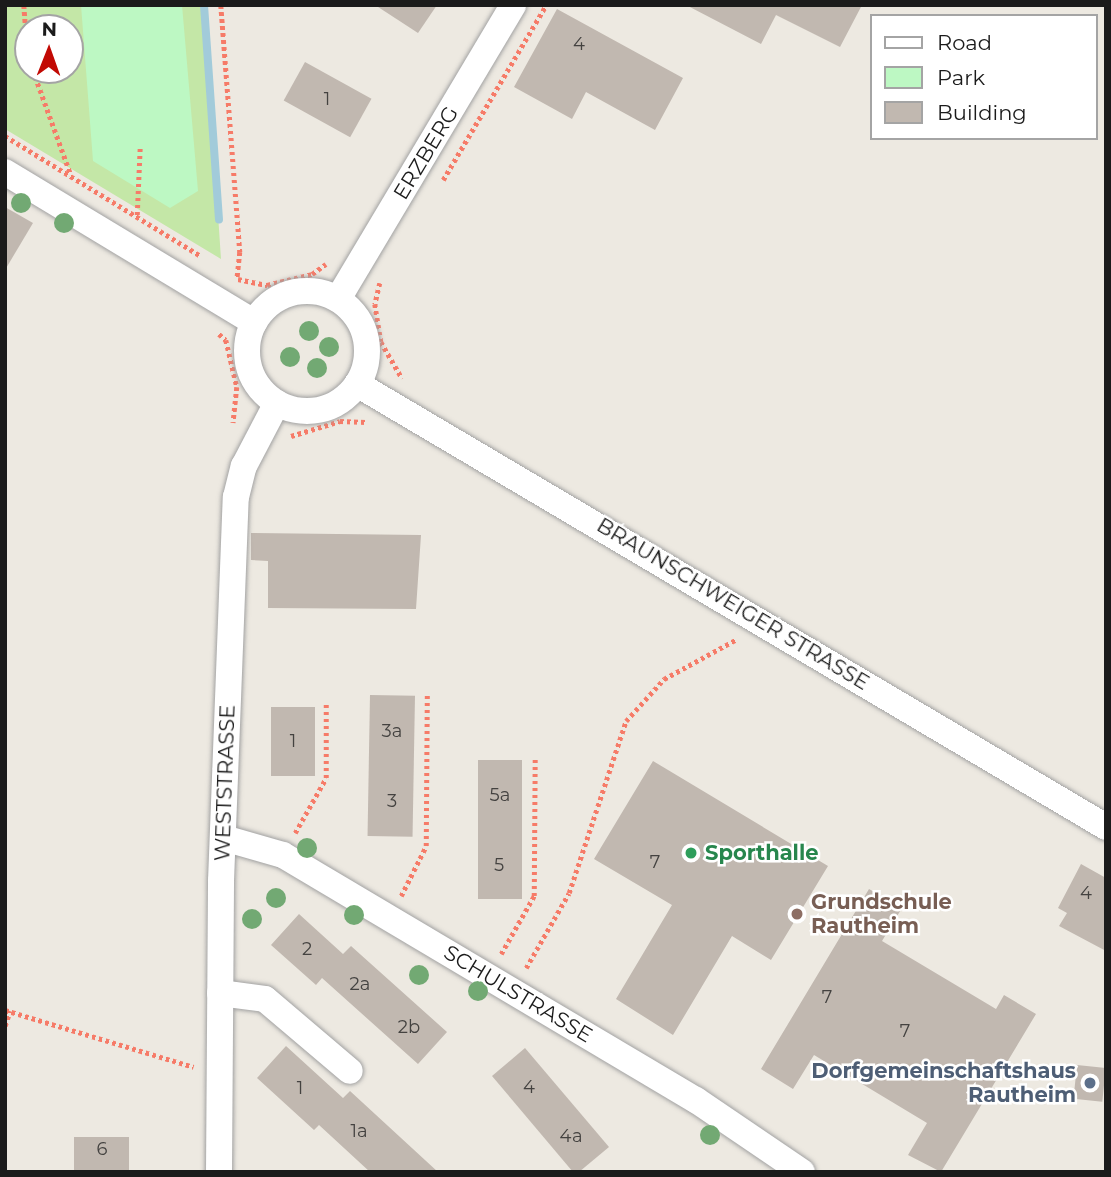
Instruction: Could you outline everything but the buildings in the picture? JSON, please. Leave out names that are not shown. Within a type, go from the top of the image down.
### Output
[{"type":"street","name":"ERZBERG","points":[[338,299],[513,5]]},
{"type":"street","points":[[5,172],[254,322]]},
{"type":"street","points":[[316,291],[338,299],[356,316],[366,338],[367,362],[358,384],[342,400],[321,409],[299,411],[277,403],[260,388],[249,367],[247,344],[254,322],[270,303],[292,293],[316,291]]},
{"type":"street","name":"BRAUNSCHWEIGER STRASSE","points":[[358,384],[1106,827]]},
{"type":"street","name":"WESTSTRASSE","points":[[219,1172],[220,993],[236,497],[244,466],[277,403]]},
{"type":"street","name":"SCHULSTRASSE","points":[[224,838],[283,855],[696,1100],[802,1172]]},
{"type":"street","points":[[220,993],[265,999],[350,1071]]},
{"type":"path","points":[[221,5],[240,252],[237,279]]},
{"type":"path","points":[[439,186],[546,5]]},
{"type":"path","points":[[38,84],[71,176]]},
{"type":"path","points":[[5,136],[204,258]]},
{"type":"path","points":[[137,215],[140,147]]},
{"type":"path","points":[[226,272],[237,279],[267,285],[312,274],[329,259]]},
{"type":"path","points":[[382,277],[375,304],[381,342],[395,372],[406,381]]},
{"type":"path","points":[[208,324],[226,340],[239,403],[233,423]]},
{"type":"path","points":[[285,443],[304,427],[354,420],[379,426]]},
{"type":"path","points":[[513,991],[569,893],[626,721],[664,679],[765,623]]},
{"type":"path","points":[[389,919],[426,846],[427,692]]},
{"type":"path","points":[[283,855],[326,778],[326,704]]},
{"type":"path","points":[[489,976],[534,896],[535,757]]},
{"type":"path","points":[[5,1026],[8,1011],[182,1066],[219,1068]]},
{"type":"green space","points":[[5,5],[204,5],[221,259],[5,129]]},
{"type":"green space","points":[[81,5],[182,5],[198,191],[170,208],[93,161],[84,14],[82,14]]},
{"type":"waterway","points":[[204,5],[219,219]]},
{"type":"place","name":"Sporthalle","points":[[691,853]]},
{"type":"place","name":"Grundschule Rautheim","points":[[797,914]]},
{"type":"place","name":"Dorfgemeinschaftshaus Rautheim","points":[[1090,1083]]}]
